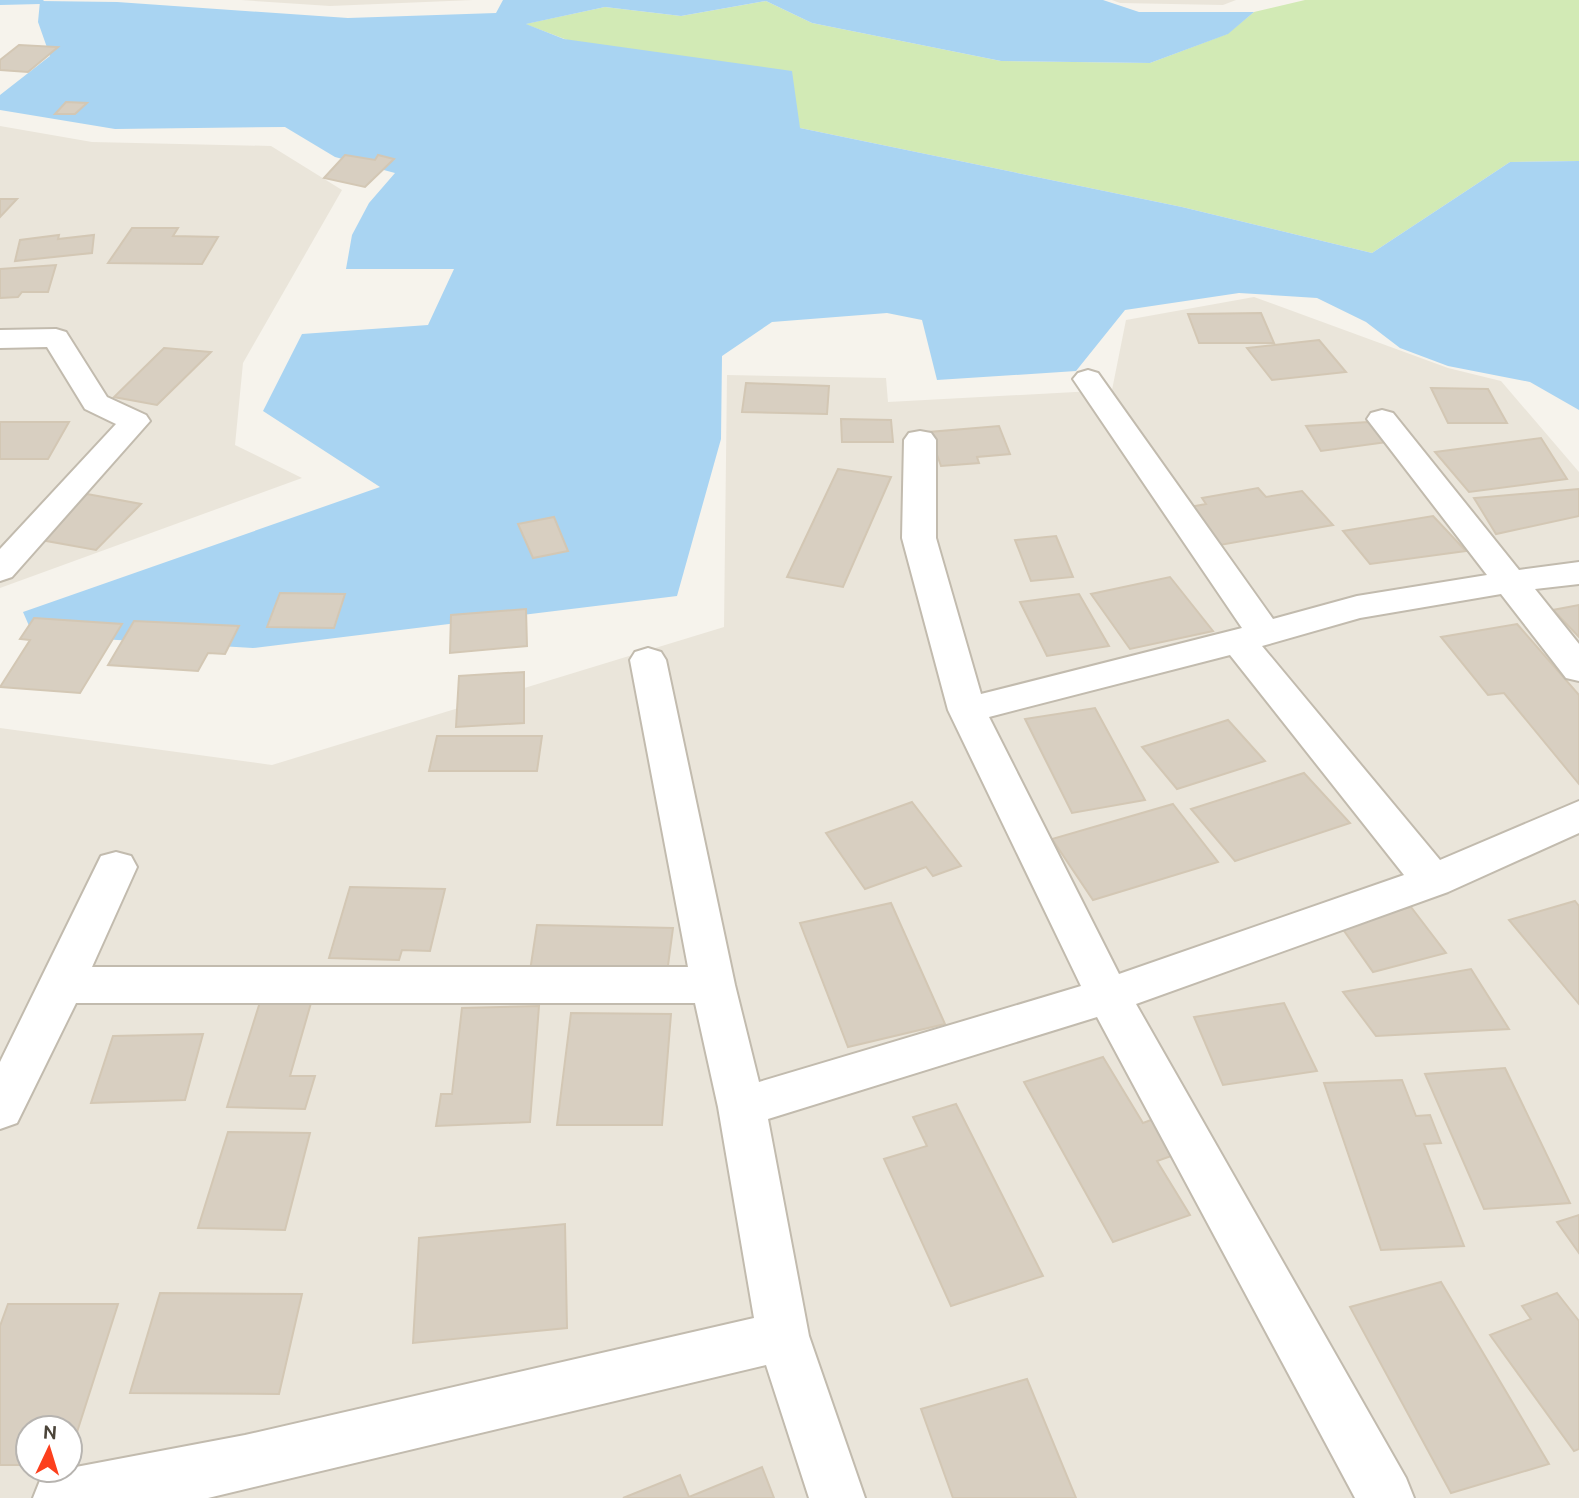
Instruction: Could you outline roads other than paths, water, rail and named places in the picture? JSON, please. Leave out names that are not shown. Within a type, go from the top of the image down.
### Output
[{"type":"street","points":[[0,339],[56,338],[96,403],[135,421],[0,570]]},
{"type":"street","points":[[1088,379],[1251,637],[1433,881]]},
{"type":"street","points":[[1382,419],[1579,669]]},
{"type":"street","points":[[920,440],[919,538],[967,709],[1108,996],[1386,1498]]},
{"type":"street","points":[[967,709],[1251,637],[1357,607],[1579,573]]},
{"type":"street","points":[[648,660],[713,985],[742,1107],[783,1336],[837,1498]]},
{"type":"street","points":[[742,1107],[1108,996],[1433,881],[1579,816]]},
{"type":"street","points":[[0,1109],[62,985],[116,867]]},
{"type":"street","points":[[62,985],[713,985]]},
{"type":"street","points":[[61,1498],[245,1463],[783,1336]]},
{"type":"water","points":[[503,0],[1103,0],[1139,12],[1254,12],[1228,34],[1150,63],[1001,61],[812,23],[766,1],[681,16],[605,7],[526,24],[564,39],[792,71],[800,128],[1182,207],[1372,253],[1510,162],[1579,161],[1579,410],[1530,382],[1448,366],[1400,348],[1366,322],[1317,298],[1239,293],[1125,310],[1076,371],[937,380],[922,320],[887,313],[772,322],[722,356],[721,439],[677,596],[253,648],[33,635],[23,612],[380,487],[263,411],[302,334],[428,325],[454,269],[346,269],[352,235],[369,203],[395,173],[335,157],[285,127],[115,129],[0,110],[0,95],[50,56],[38,22],[40,1],[117,2],[348,18],[496,13]]},
{"type":"waterway","points":[[0,2],[40,1]]}]
